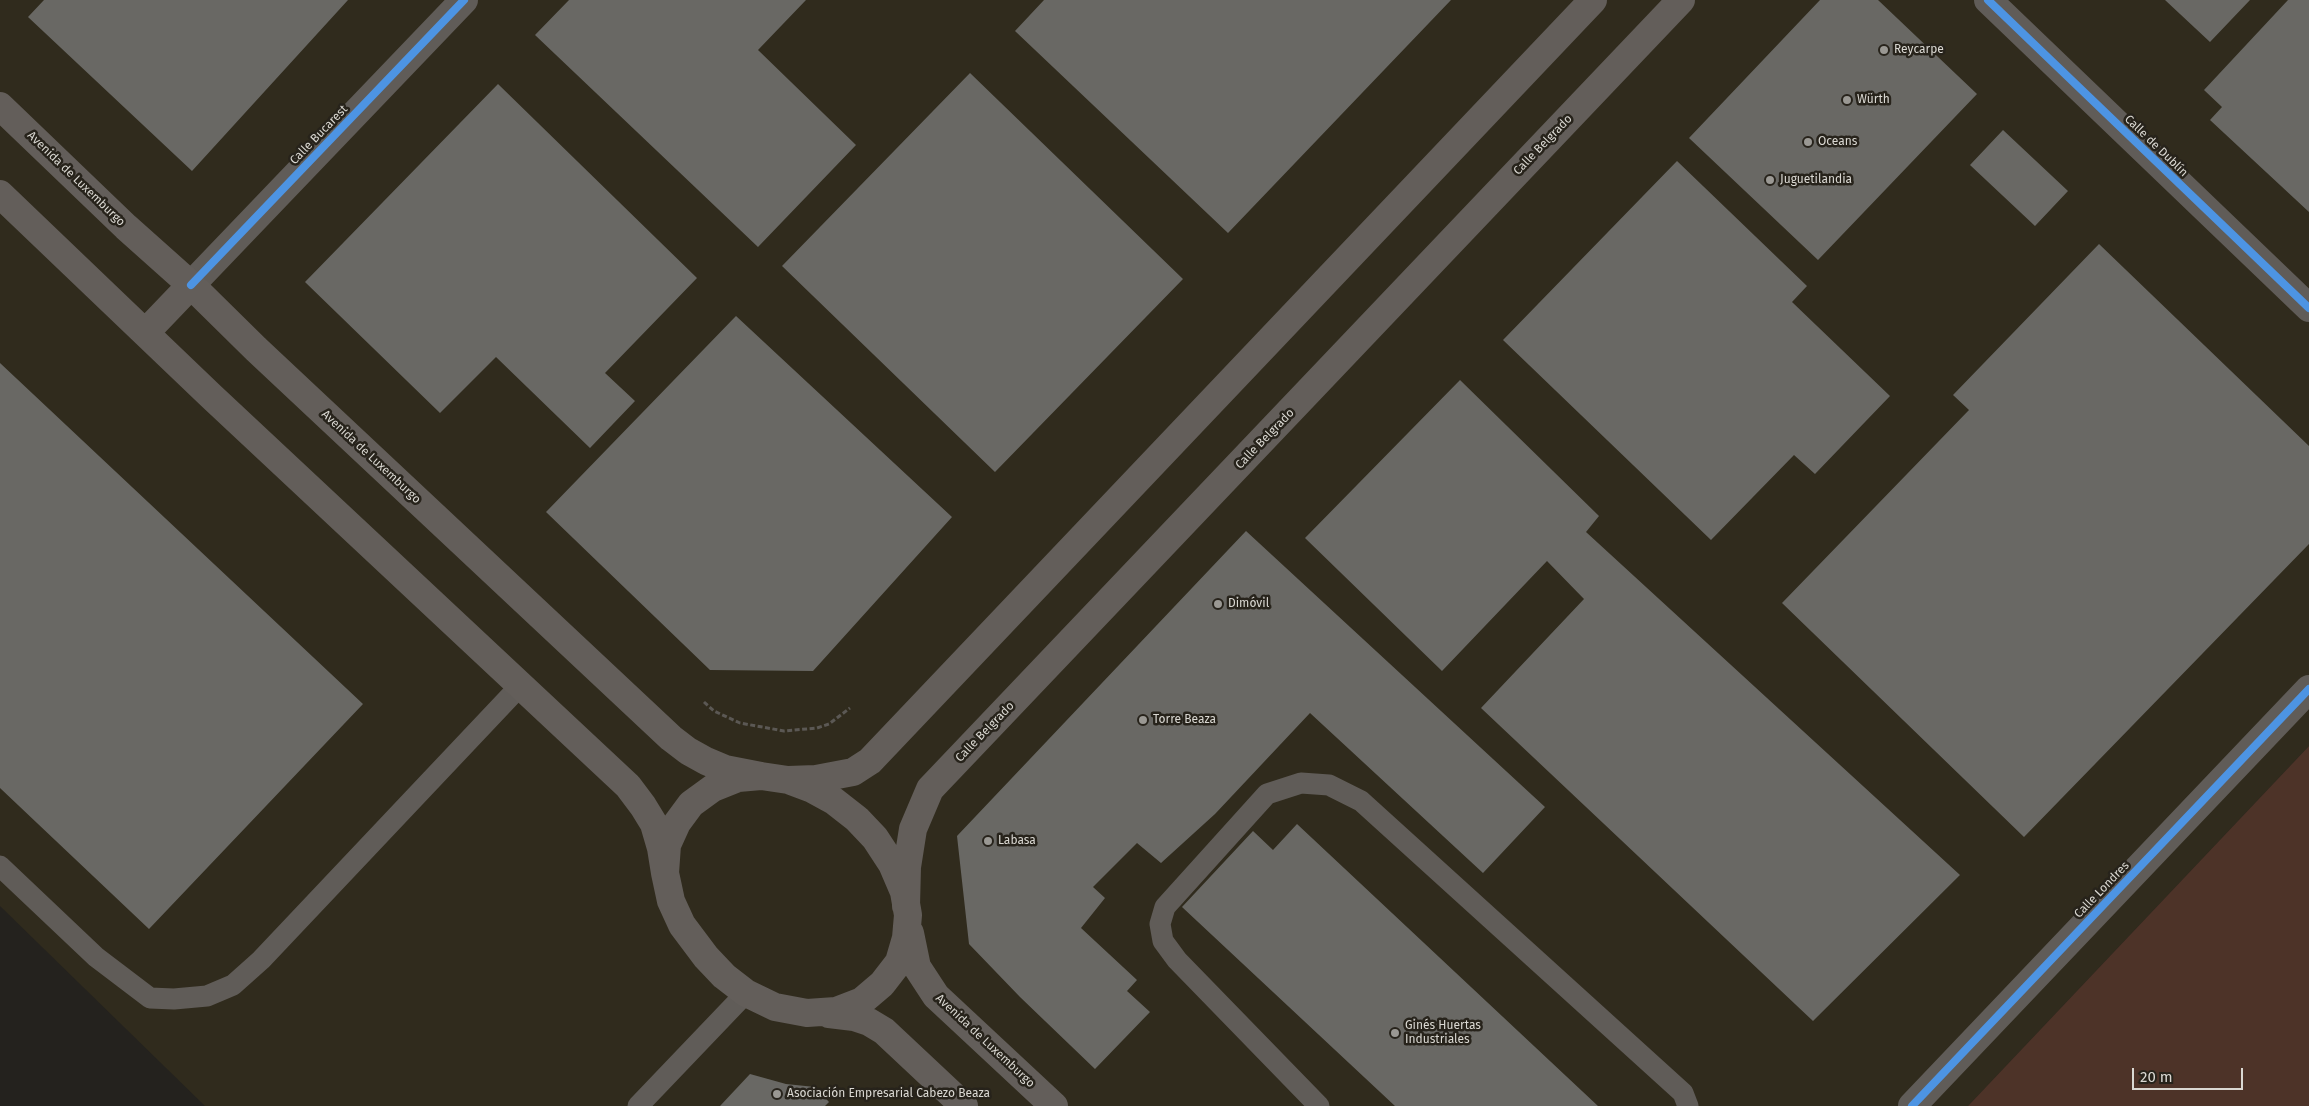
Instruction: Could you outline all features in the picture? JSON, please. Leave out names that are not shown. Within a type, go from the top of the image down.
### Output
[{"type":"main road","points":[[665,872],[667,845],[677,823],[691,804],[713,788],[738,778],[761,776],[788,780],[816,779],[853,772],[870,761],[1593,0]]},
{"type":"main road","name":"Calle Belgrado","points":[[907,910],[907,867],[913,829],[930,789],[1681,0]]},
{"type":"main road","name":"Avenida de Luxemburgo","points":[[0,106],[126,228],[191,285],[256,349],[671,738],[688,751],[706,761],[724,768],[761,776]]},
{"type":"main road","points":[[0,194],[628,786],[654,824],[661,848],[671,901],[682,924],[693,941],[724,976],[746,993],[775,1007],[807,1013],[840,1015],[869,1022],[894,1040],[964,1106]]},
{"type":"main road","points":[[146,332],[191,285]]},
{"type":"main road","points":[[788,780],[812,789],[834,801],[875,838],[892,864],[904,892],[907,910],[906,938],[899,962],[882,984],[862,1001],[853,1005],[836,1011],[807,1013]]},
{"type":"main road","name":"Avenida de Luxemburgo","points":[[907,910],[917,967],[936,996],[1054,1106]]},
{"type":"street","name":"Calle Bucarest","points":[[191,285],[464,0]]},
{"type":"street","name":"Calle de Dublín","points":[[1988,0],[2309,308]]},
{"type":"street","name":"Calle Londres","points":[[1912,1106],[2309,689]]},
{"type":"lane","points":[[0,866],[96,957],[150,998],[174,999],[207,996],[233,985],[261,960],[520,686]]},
{"type":"lane","points":[[1318,1106],[1177,960],[1163,941],[1160,924],[1165,907],[1267,794],[1301,783],[1329,785],[1361,801],[1683,1093],[1688,1106]]},
{"type":"lane","points":[[638,1106],[746,993]]},
{"type":"path","points":[[704,702],[714,711],[740,723],[784,731],[829,724],[850,708]]},
{"type":"shaded area","points":[[0,0],[2309,0],[2309,746],[1968,1106],[205,1106],[0,906]]},
{"type":"shaded area","points":[[2309,746],[2309,1106],[1968,1106]]},
{"type":"building","points":[[44,0],[348,0],[192,171],[28,17]]},
{"type":"building","points":[[569,0],[806,0],[758,50],[856,145],[758,247],[535,35]]},
{"type":"building","points":[[1044,0],[1451,0],[1228,233],[1015,31]]},
{"type":"building","points":[[1820,0],[1878,0],[1977,94],[1818,260],[1689,138]]},
{"type":"building","points":[[2165,0],[2250,0],[2210,42]]},
{"type":"building","points":[[2288,0],[2309,0],[2309,212],[2210,120],[2222,107],[2204,90]]},
{"type":"building","points":[[970,73],[1183,279],[995,472],[782,266]]},
{"type":"building","points":[[498,84],[697,278],[605,373],[635,401],[590,448],[496,357],[440,413],[305,282]]},
{"type":"building","points":[[2003,130],[2068,191],[2035,226],[1970,165]]},
{"type":"building","points":[[1677,161],[1807,286],[1792,302],[1890,396],[1815,474],[1794,455],[1711,540],[1503,340]]},
{"type":"building","points":[[2099,244],[2309,446],[2309,544],[2024,837],[1782,603],[1969,410],[1953,395]]},
{"type":"building","points":[[736,316],[952,517],[813,671],[710,670],[546,512]]},
{"type":"building","points":[[0,363],[363,704],[149,929],[0,788]]},
{"type":"building","points":[[1460,380],[1599,516],[1586,532],[1960,875],[1813,1021],[1481,708],[1584,599],[1547,561],[1442,671],[1305,538]]},
{"type":"building","points":[[1246,531],[1545,807],[1483,873],[1310,713],[1215,814],[1161,863],[1137,843],[1093,887],[1105,898],[1081,928],[1137,980],[1127,991],[1150,1012],[1095,1069],[1020,997],[969,944],[957,836]]},
{"type":"building","points":[[1297,824],[1598,1106],[1395,1106],[1182,907],[1253,831],[1273,850]]},
{"type":"building","name":"Asociación Empresarial Cabezo Beaza","points":[[750,1074],[786,1084],[815,1087],[829,1102],[825,1106],[720,1106]]},
{"type":"cycle path","points":[[191,285],[464,0]]},
{"type":"cycle path","points":[[1988,0],[2309,308]]},
{"type":"cycle path","points":[[1912,1106],[2309,689]]},
{"type":"place","name":"Reycarpe","points":[[1884,50]]},
{"type":"place","name":"Würth","points":[[1847,100]]},
{"type":"place","name":"Oceans","points":[[1808,142]]},
{"type":"place","name":"Juguetilandia","points":[[1770,180]]},
{"type":"place","name":"Dimóvil","points":[[1218,604]]},
{"type":"place","name":"Torre Beaza","points":[[1143,720]]},
{"type":"place","name":"Labasa","points":[[988,841]]},
{"type":"place","name":"Ginés Huertas Industriales","points":[[1395,1033]]},
{"type":"place","name":"Asociación Empresarial Cabezo Beaza","points":[[777,1094]]}]
